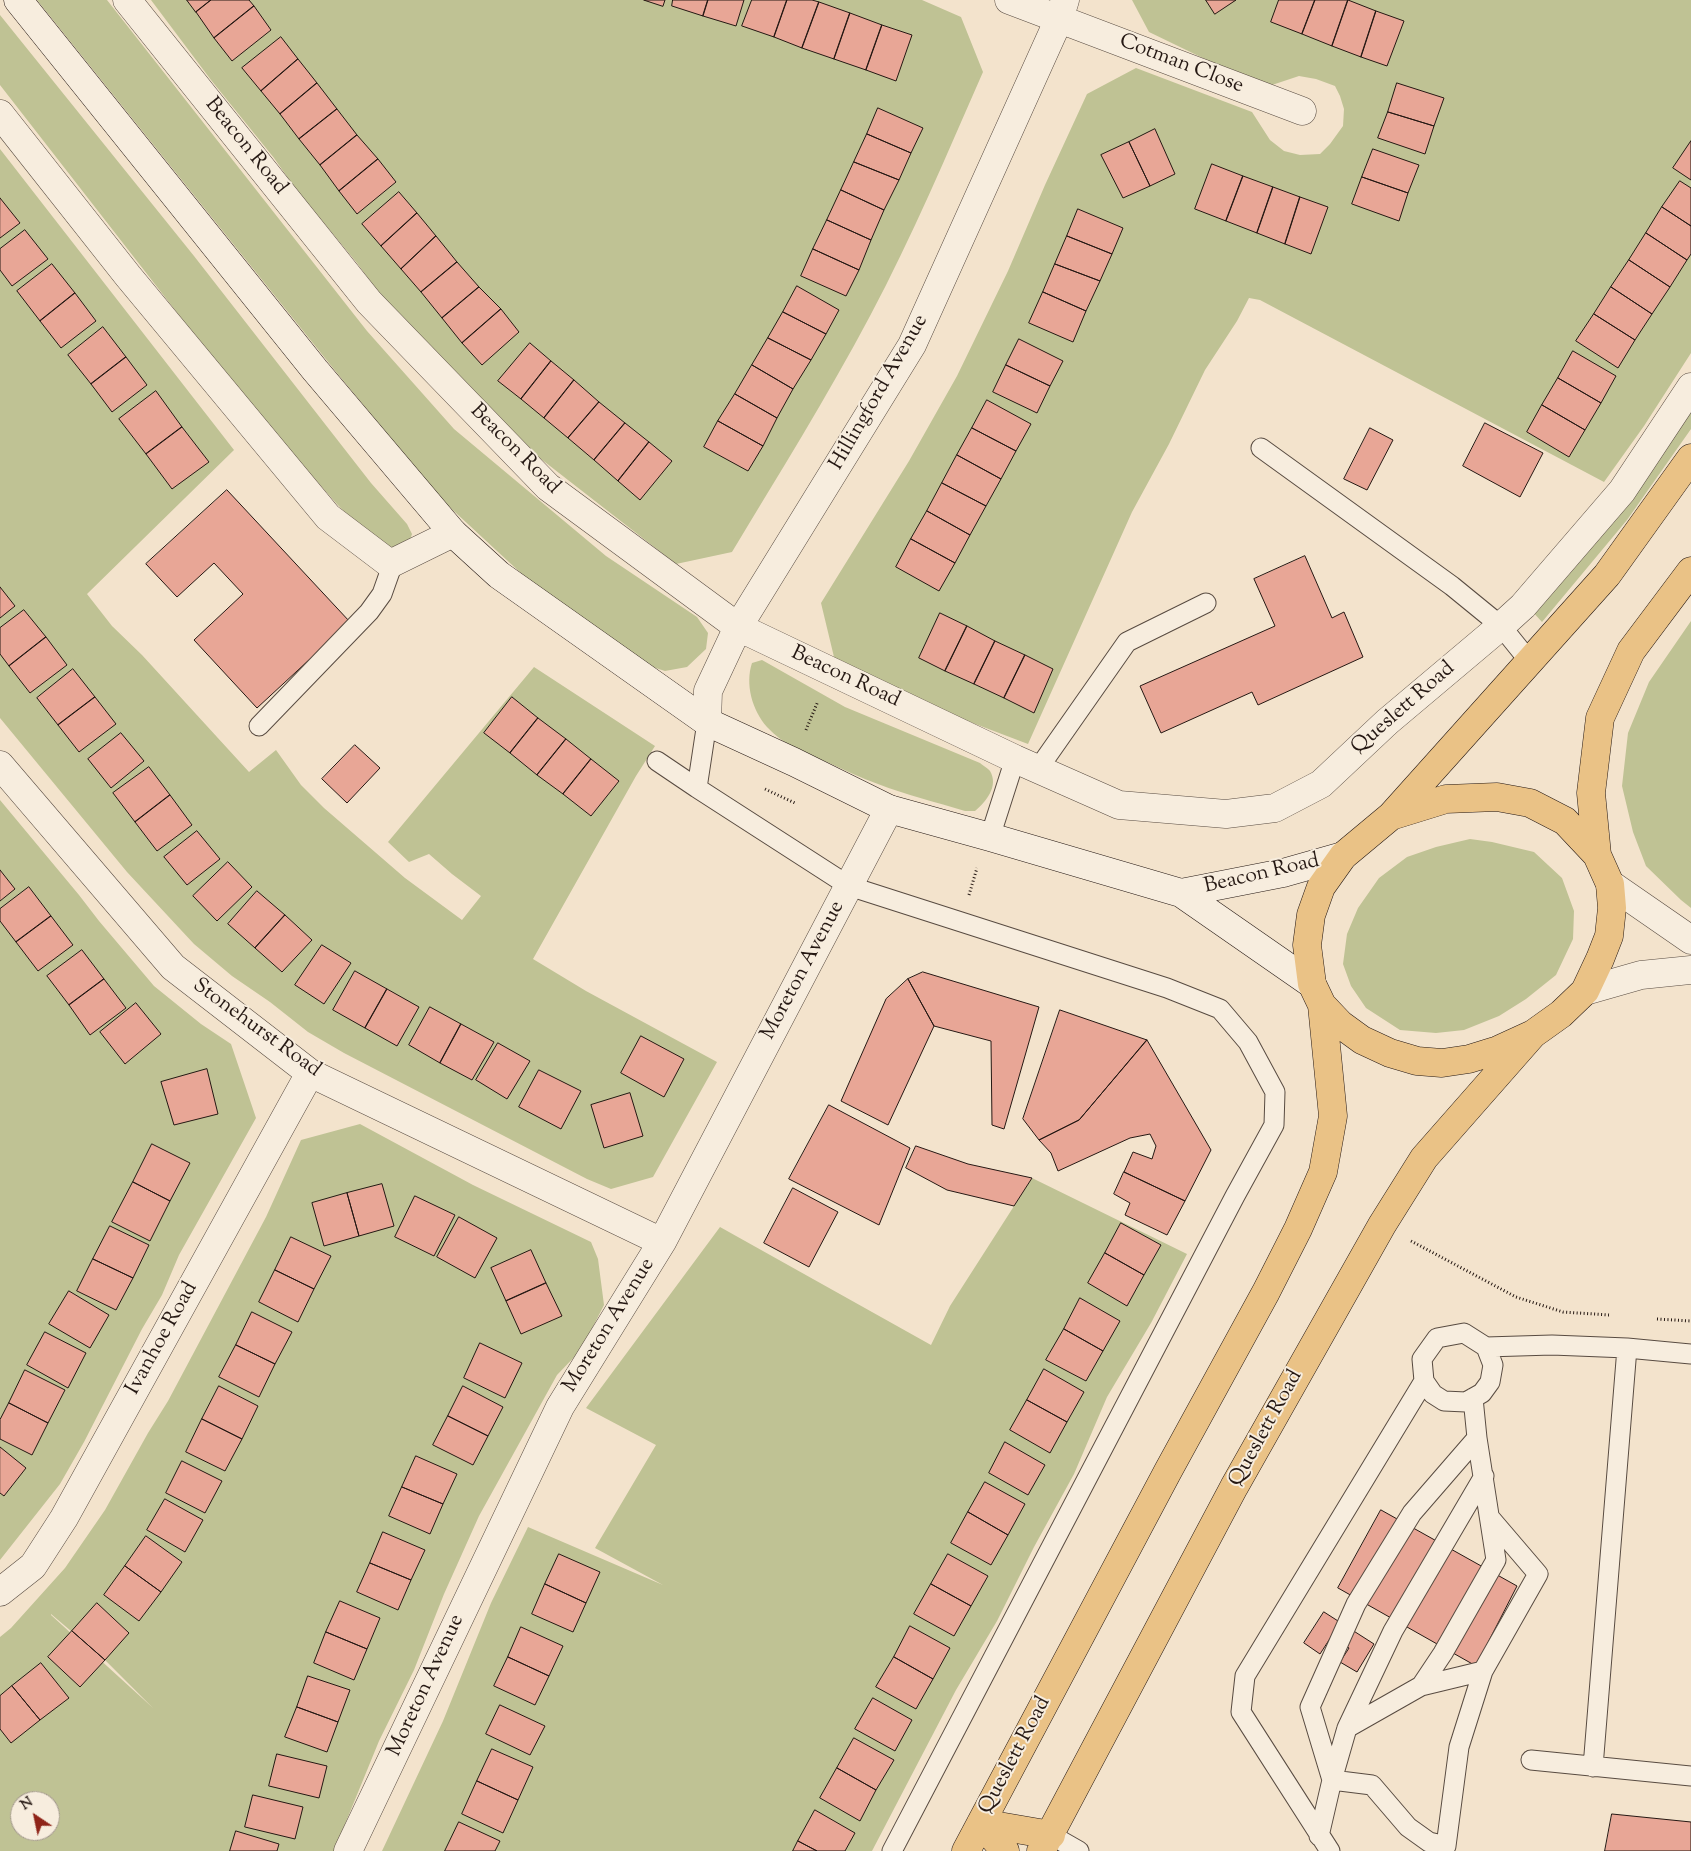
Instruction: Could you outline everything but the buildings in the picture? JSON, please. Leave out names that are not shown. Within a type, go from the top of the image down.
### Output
[{"type":"highway","points":[[1391,816],[1607,575],[1691,458]]},
{"type":"highway","points":[[1317,994],[1340,1024],[1362,1040],[1390,1053],[1417,1061],[1442,1063],[1469,1059],[1498,1050],[1533,1034],[1562,1014],[1585,991],[1609,936],[1612,908],[1610,884],[1597,855],[1591,793],[1600,718],[1631,651],[1691,571]]},
{"type":"highway","points":[[1391,816],[1446,799],[1497,797],[1530,803],[1565,821],[1597,855]]},
{"type":"highway","name":"Queslett Road","points":[[966,1851],[1168,1471],[1266,1292],[1298,1229],[1323,1172],[1333,1116],[1317,994],[1307,945],[1311,914],[1322,887],[1343,856],[1391,816]]},
{"type":"highway","name":"Queslett Road","points":[[1046,1843],[1230,1495],[1382,1225],[1424,1158],[1533,1034]]},
{"type":"highway","points":[[980,1823],[1046,1843]]},
{"type":"highway","points":[[980,1823],[1005,1851]]},
{"type":"street","name":"Beacon Road","points":[[18,0],[315,370],[453,534],[498,576],[707,722],[890,809],[985,848],[1181,893],[1317,994]]},
{"type":"street","name":"Beacon Road","points":[[127,0],[369,302],[548,487],[738,627],[1026,764]]},
{"type":"street","name":"Cotman Close","points":[[1010,0],[1062,10],[1302,111]]},
{"type":"street","name":"Hillingford Avenue","points":[[707,722],[708,690],[738,627],[912,345],[1062,10]]},
{"type":"street","points":[[0,114],[128,276],[328,517],[390,564],[453,534]]},
{"type":"street","name":"Queslett Road","points":[[1026,764],[1120,805],[1226,814],[1275,808],[1321,784],[1387,722],[1523,606],[1622,491],[1691,387]]},
{"type":"street","name":"Stonehurst Road","points":[[0,764],[173,967],[310,1073],[662,1242]]},
{"type":"street","name":"Moreton Avenue","points":[[348,1851],[560,1407],[662,1242],[890,809]]},
{"type":"street","name":"Beacon Road","points":[[1181,893],[1283,873],[1343,856]]},
{"type":"street","points":[[1610,884],[1691,940]]},
{"type":"street","points":[[1585,991],[1641,975],[1691,970]]},
{"type":"street","name":"Ivanhoe Road","points":[[0,1592],[33,1566],[64,1518],[310,1073]]},
{"type":"lane","points":[[1261,448],[1452,586],[1501,626],[1530,662]]},
{"type":"lane","points":[[259,726],[369,612],[382,594],[393,563]]},
{"type":"lane","points":[[985,848],[1026,764],[1127,642],[1206,603]]},
{"type":"lane","points":[[698,788],[707,722]]},
{"type":"lane","points":[[657,761],[849,886],[1167,988],[1220,1009],[1248,1042],[1275,1092],[1274,1125],[892,1851]]},
{"type":"lane","points":[[1486,1347],[1493,1365],[1490,1382],[1482,1393],[1466,1402],[1444,1401],[1433,1394],[1424,1381],[1422,1359],[1437,1338],[1464,1333],[1486,1347],[1552,1345],[1628,1348],[1654,1352],[1691,1354]]},
{"type":"lane","points":[[1593,1767],[1628,1348]]},
{"type":"lane","points":[[1324,1843],[1241,1712],[1246,1676],[1424,1381]]},
{"type":"lane","points":[[1421,1686],[1443,1653],[1496,1560],[1477,1438],[1473,1398]]},
{"type":"lane","points":[[1332,1780],[1310,1707],[1361,1596],[1412,1513],[1477,1438]]},
{"type":"lane","points":[[1324,1843],[1332,1780],[1347,1728],[1393,1631],[1484,1476]]},
{"type":"lane","points":[[1332,1780],[1372,1785],[1408,1827],[1429,1842],[1446,1846],[1459,1747],[1483,1670],[1538,1574],[1491,1519]]},
{"type":"lane","points":[[1347,1728],[1421,1686],[1483,1670]]},
{"type":"lane","points":[[1531,1760],[1691,1776]]},
{"type":"lane","points":[[1046,1843],[1079,1851]]},
{"type":"path","points":[[961,922],[985,848]]},
{"type":"path","points":[[1382,1225],[1516,1297],[1563,1312],[1610,1316]]},
{"type":"path","points":[[1648,1318],[1691,1321]]},
{"type":"green space","points":[[37,0],[107,0],[367,331],[454,429],[606,556],[697,617],[708,633],[706,649],[687,667],[665,671],[637,662],[524,576],[442,500],[337,373]]},
{"type":"green space","points":[[151,0],[922,0],[961,17],[983,72],[915,226],[870,316],[820,406],[732,552],[676,564],[523,445],[378,292],[211,80]]},
{"type":"green space","points":[[1132,0],[1691,0],[1691,353],[1644,426],[1604,482],[1260,300],[1249,298],[1237,321],[1205,370],[1169,444],[1132,512],[1028,744],[957,717],[842,663],[834,657],[821,603],[909,461],[957,376],[1008,271],[1087,94],[1136,68],[1252,112],[1270,140],[1284,151],[1300,155],[1320,154],[1343,126],[1344,109],[1335,86],[1316,79],[1299,76],[1266,87],[1240,76],[1149,32]]},
{"type":"green space","points":[[0,15],[194,256],[371,483],[407,524],[412,534],[408,546],[398,552],[368,537],[336,503],[245,400],[0,85]]},
{"type":"green space","points":[[0,149],[234,450],[87,594],[112,626],[142,655],[249,772],[276,750],[301,785],[324,808],[405,878],[462,920],[481,896],[429,854],[409,862],[388,842],[534,667],[655,746],[636,776],[533,959],[586,991],[717,1062],[653,1177],[611,1189],[587,1179],[344,1053],[308,1032],[270,1002],[232,976],[194,944],[127,872],[0,718]]},
{"type":"green space","points":[[1691,405],[1691,429],[1627,520],[1542,622],[1531,610]]},
{"type":"green space","points":[[1691,621],[1691,908],[1646,866],[1633,832],[1622,786],[1628,733],[1649,682]]},
{"type":"green space","points":[[762,660],[845,707],[980,763],[989,770],[992,777],[993,782],[990,793],[975,811],[965,811],[899,792],[872,782],[788,744],[767,727],[757,713],[751,696],[749,679],[752,663]]},
{"type":"green space","points":[[0,800],[154,986],[201,1024],[231,1044],[256,1118],[179,1255],[162,1295],[60,1484],[0,1560]]},
{"type":"green space","points":[[1470,839],[1534,852],[1562,878],[1574,911],[1573,939],[1556,975],[1526,999],[1499,1016],[1464,1030],[1436,1033],[1400,1030],[1366,1008],[1351,986],[1343,964],[1347,934],[1358,908],[1379,878],[1407,857],[1436,847]]},
{"type":"green space","points":[[360,1124],[473,1185],[591,1242],[598,1259],[604,1305],[581,1350],[557,1375],[479,1516],[444,1594],[414,1670],[379,1741],[334,1851],[0,1851],[0,1637],[11,1628],[65,1568],[105,1510],[168,1401],[266,1217],[301,1140]],"holes":[[[51,1614],[105,1660],[153,1708]]]},
{"type":"green space","points":[[1032,1178],[1187,1254],[1151,1323],[1107,1397],[1074,1474],[1034,1547],[997,1621],[956,1690],[872,1851],[382,1851],[443,1721],[491,1603],[528,1527],[663,1585],[595,1548],[656,1445],[586,1408],[720,1227],[931,1345],[950,1306]]}]
